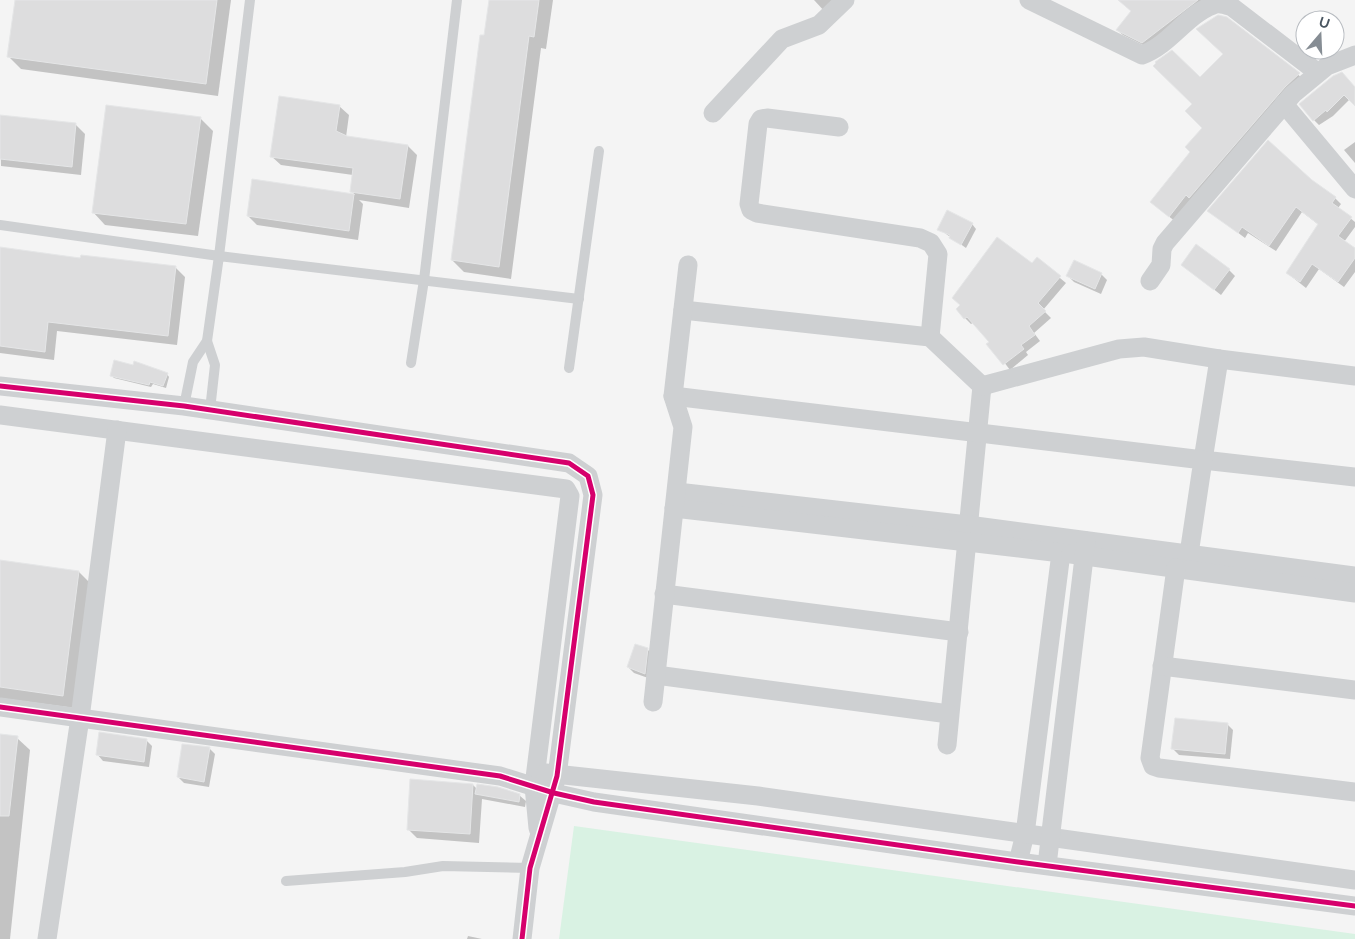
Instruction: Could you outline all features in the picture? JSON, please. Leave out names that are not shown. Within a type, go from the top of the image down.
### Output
[{"type":"street","points":[[713,113],[782,39],[819,25],[845,0]]},
{"type":"street","points":[[1029,0],[1142,55],[1154,50],[1203,10],[1214,4],[1221,4],[1232,7],[1317,72]]},
{"type":"street","points":[[1150,281],[1161,264],[1162,249],[1165,243],[1284,104],[1317,72],[1355,55]]},
{"type":"street","points":[[1284,104],[1355,189]]},
{"type":"street","points":[[840,127],[767,118],[761,120],[758,124],[749,204],[751,210],[757,213],[920,238],[931,244],[938,254],[930,337]]},
{"type":"street","points":[[652,702],[683,427],[673,396],[688,265]]},
{"type":"street","points":[[683,310],[930,337],[982,386]]},
{"type":"street","points":[[982,386],[1120,349],[1144,347],[1219,359],[1355,376]]},
{"type":"street","points":[[1189,554],[1219,359]]},
{"type":"street","points":[[0,386],[184,406],[569,463],[588,476],[593,495],[555,784],[530,868],[522,939]]},
{"type":"street","points":[[947,745],[982,386]]},
{"type":"street","points":[[673,396],[1355,477]]},
{"type":"street","points":[[0,415],[563,488],[569,491]]},
{"type":"street","points":[[47,939],[80,718],[117,430]]},
{"type":"street","points":[[539,833],[534,778],[569,491],[583,472]]},
{"type":"street","points":[[675,500],[1084,548],[1189,554],[1355,576]]},
{"type":"street","points":[[1018,862],[1025,834],[1062,545]]},
{"type":"street","points":[[1084,548],[1176,568],[1355,593]]},
{"type":"street","points":[[1047,865],[1084,548]]},
{"type":"street","points":[[1176,568],[1150,758],[1154,766],[1355,792]]},
{"type":"street","points":[[664,594],[959,632]]},
{"type":"street","points":[[1162,666],[1355,690]]},
{"type":"street","points":[[656,675],[949,714]]},
{"type":"street","points":[[0,707],[500,776],[534,778],[555,784],[594,802],[1018,862],[1355,906]]},
{"type":"street","points":[[555,784],[758,796],[1355,880]]},
{"type":"lane","points":[[210,410],[215,365],[207,342],[250,0]]},
{"type":"lane","points":[[411,363],[424,280],[457,0]]},
{"type":"lane","points":[[569,368],[600,152]]},
{"type":"lane","points":[[0,225],[219,256],[579,299]]},
{"type":"lane","points":[[184,406],[192,362],[207,342]]},
{"type":"lane","points":[[286,881],[405,872],[443,866],[530,868]]},
{"type":"green space","points":[[574,826],[1355,934],[1355,939],[559,939]]},
{"type":"building","points":[[15,0],[217,0],[206,84],[7,57]]},
{"type":"building","points":[[489,0],[539,0],[534,37],[529,36],[499,267],[451,260],[480,35],[484,35]]},
{"type":"building","points":[[1118,0],[1198,0],[1142,43],[1116,30],[1131,11]]},
{"type":"building","points":[[1218,15],[1227,17],[1300,73],[1285,87],[1189,198],[1186,195],[1169,217],[1150,202],[1190,152],[1185,147],[1202,128],[1185,111],[1192,104],[1153,66],[1155,62],[1172,50],[1200,77],[1223,54],[1196,29]]},
{"type":"building","points":[[1342,72],[1355,87],[1355,106],[1344,95],[1327,112],[1326,110],[1313,121],[1299,104],[1333,76]]},
{"type":"building","points":[[279,96],[340,105],[336,131],[347,136],[408,145],[400,199],[350,192],[353,168],[270,157]]},
{"type":"building","points":[[106,105],[201,117],[186,224],[92,213]]},
{"type":"building","points":[[0,115],[76,123],[72,167],[0,159]]},
{"type":"building","points":[[1268,140],[1312,180],[1336,197],[1332,203],[1352,217],[1338,236],[1355,248],[1355,258],[1338,282],[1312,264],[1300,282],[1286,273],[1318,224],[1296,207],[1269,246],[1242,227],[1238,233],[1207,211]]},
{"type":"building","points":[[252,179],[354,194],[349,231],[247,216]]},
{"type":"building","points":[[947,210],[973,223],[961,245],[949,238],[950,235],[937,230]]},
{"type":"building","points":[[997,237],[1032,263],[1037,257],[1061,276],[1038,303],[1046,311],[1029,326],[1035,335],[1021,345],[1024,349],[1003,365],[986,344],[989,342],[967,317],[964,319],[956,309],[960,305],[952,298]]},
{"type":"building","points":[[1196,244],[1230,269],[1214,290],[1181,265]]},
{"type":"building","points":[[0,247],[80,258],[81,255],[176,266],[168,336],[48,322],[45,352],[0,346]]},
{"type":"building","points":[[1074,260],[1102,273],[1095,289],[1066,276]]},
{"type":"building","points":[[114,360],[133,365],[134,361],[168,373],[163,386],[150,382],[149,385],[110,376]]},
{"type":"building","points":[[0,560],[79,571],[63,696],[0,687]]},
{"type":"building","points":[[635,644],[648,648],[645,674],[627,667]]},
{"type":"building","points":[[1175,718],[1228,723],[1225,754],[1171,749]]},
{"type":"building","points":[[99,732],[147,739],[144,762],[96,755]]},
{"type":"building","points":[[0,734],[18,736],[9,816],[0,816]]},
{"type":"building","points":[[182,744],[210,747],[204,782],[177,777]]},
{"type":"building","points":[[410,779],[473,784],[470,834],[407,830]]},
{"type":"building","points":[[477,784],[498,787],[520,794],[519,802],[475,794]]},
{"type":"cycle path","points":[[0,386],[184,406],[569,463],[588,476],[593,495],[557,776],[530,868],[522,939]]},
{"type":"cycle path","points":[[0,707],[500,776],[554,793],[594,802],[1018,862],[1355,906]]}]
